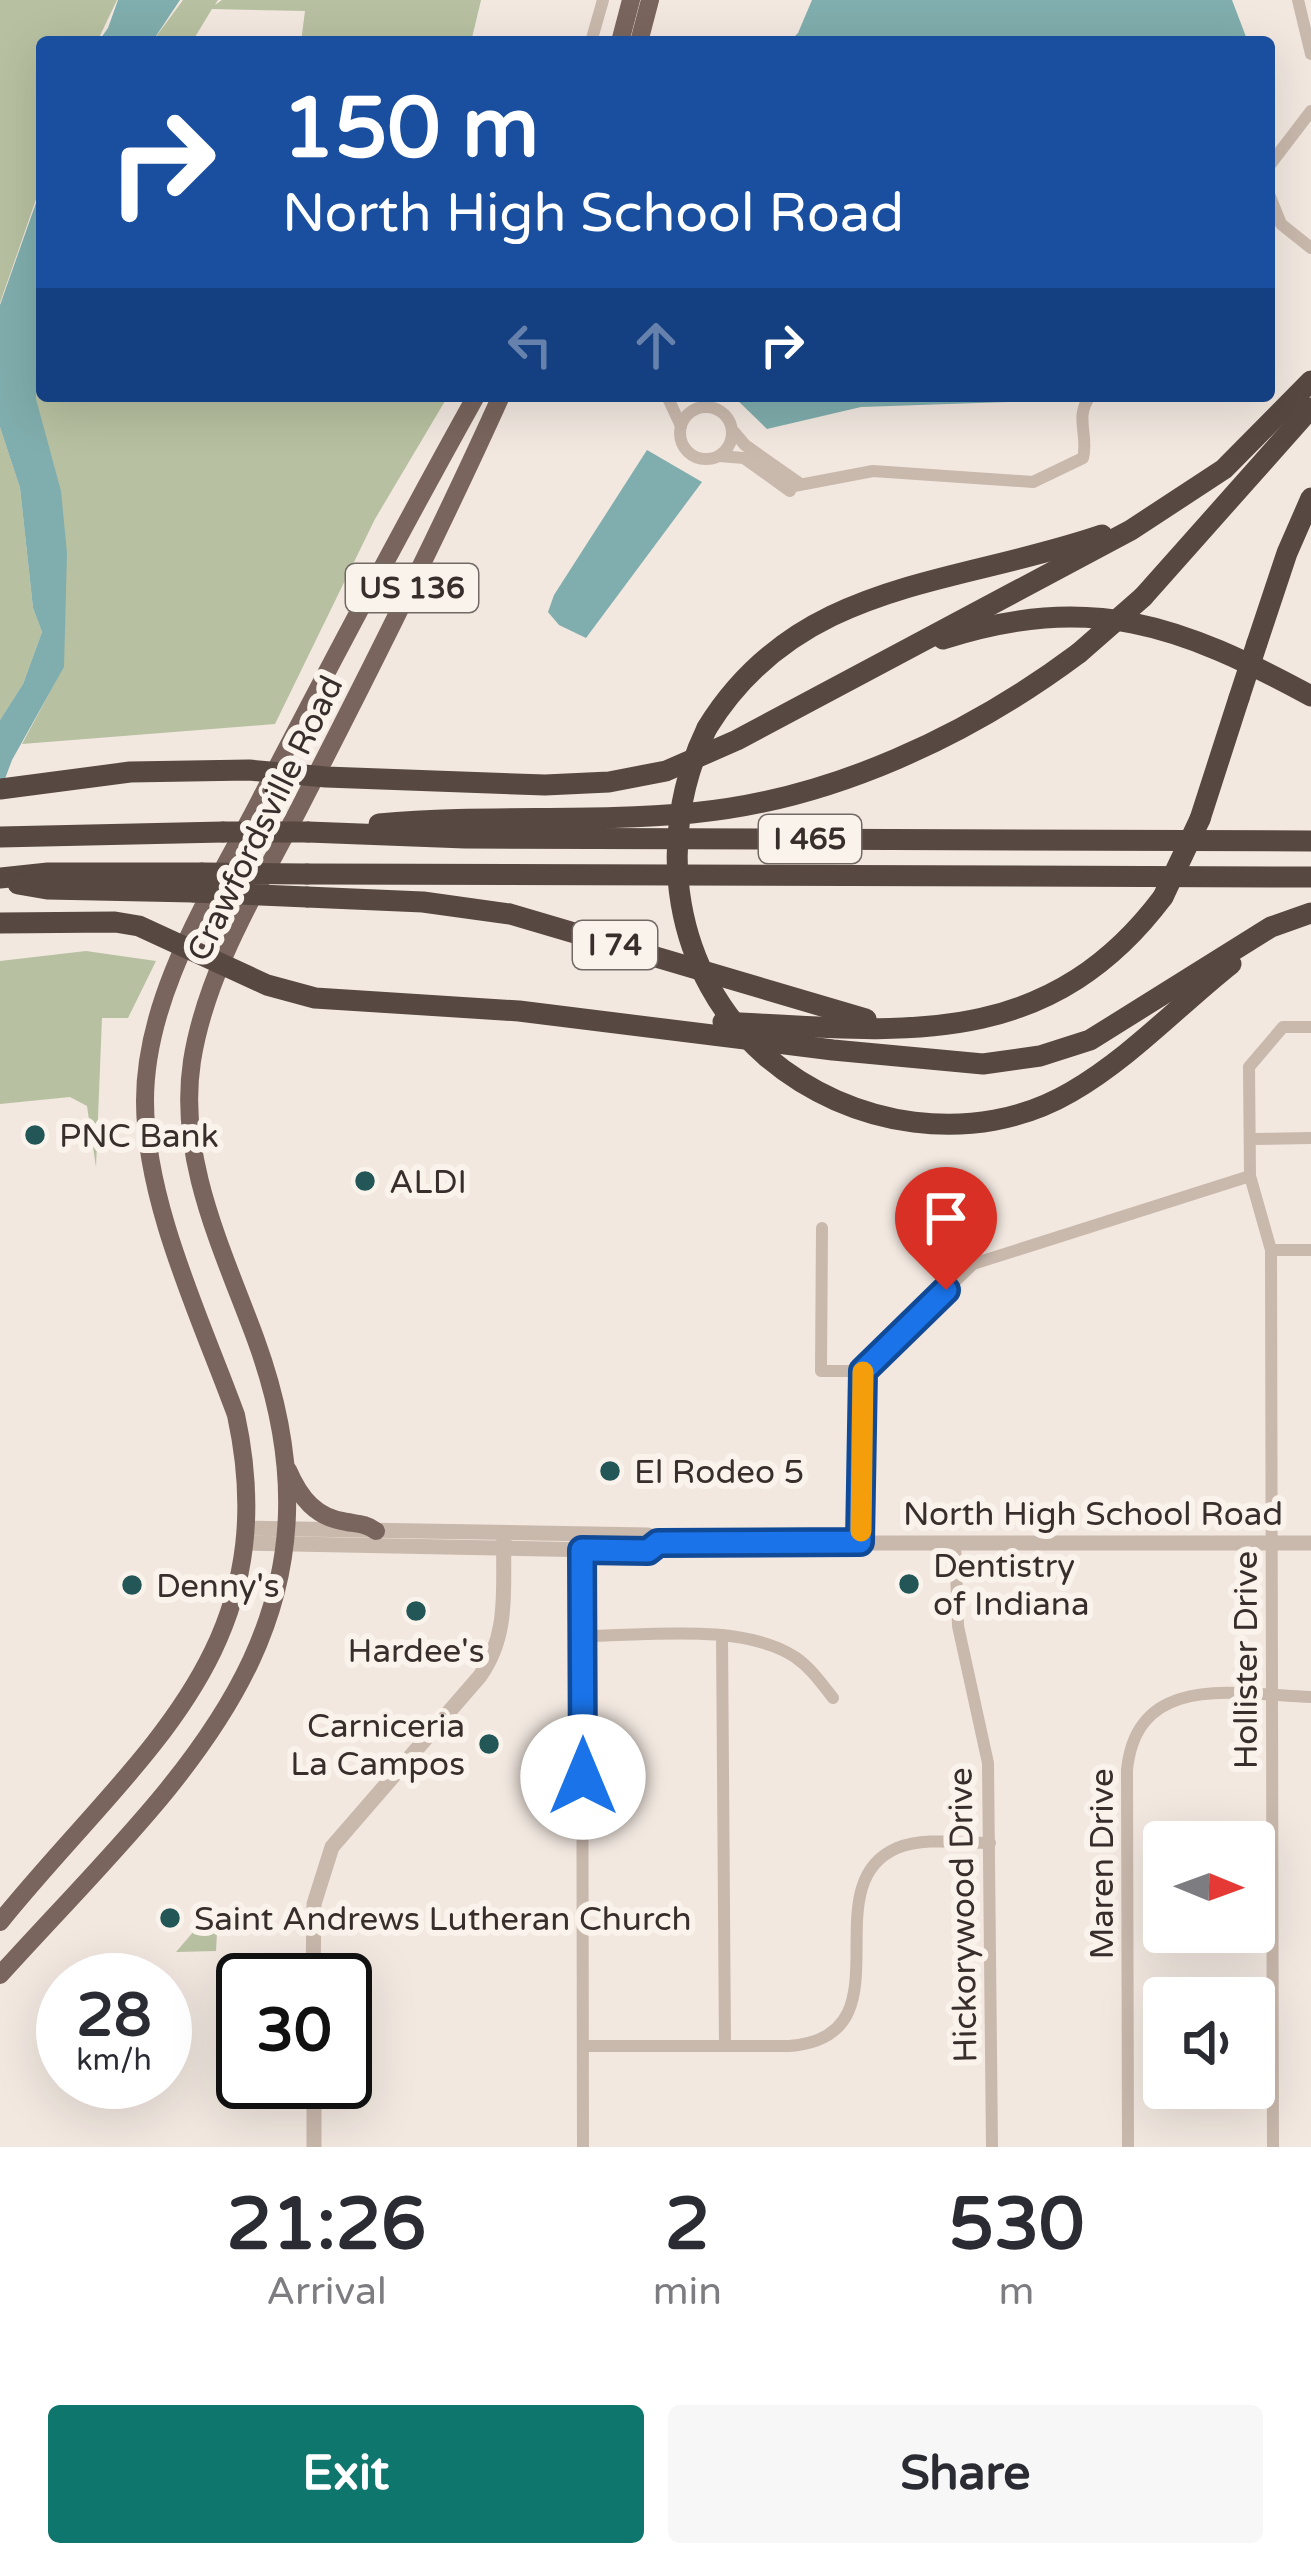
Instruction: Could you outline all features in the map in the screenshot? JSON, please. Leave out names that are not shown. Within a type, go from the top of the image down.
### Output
[{"type":"highway","points":[[0,789],[130,772],[249,770],[545,785],[632,778],[700,759],[876,668],[1179,500],[1238,457],[1311,381]]},
{"type":"highway","points":[[308,832],[402,822],[694,813],[771,800],[858,774],[924,746],[1034,685],[1079,653],[1143,597],[1311,408]]},
{"type":"highway","name":"I 74","points":[[197,883],[510,914],[844,1015],[918,1027],[974,1022],[1049,996],[1111,953],[1141,926],[1163,897],[1201,819],[1287,553],[1311,498]]},
{"type":"highway","points":[[1179,500],[1085,541],[825,616],[762,659],[707,728],[679,812],[676,863],[692,949],[715,995],[767,1057],[809,1087],[877,1116],[941,1124],[999,1119],[1060,1098],[1098,1075],[1300,917]]},
{"type":"highway","points":[[876,668],[945,639],[1002,623],[1054,618],[1114,620],[1191,636],[1311,696]]},
{"type":"highway","name":"I 465","points":[[0,837],[308,832],[465,838],[1311,841]]},
{"type":"highway","name":"I 465","points":[[0,879],[48,873],[197,883],[307,874],[1311,877]]},
{"type":"highway","points":[[519,1011],[959,1064],[1002,1063],[1040,1057],[1090,1040],[1271,926],[1300,917]]},
{"type":"highway","points":[[6,923],[126,923],[267,985],[315,998],[884,1031],[918,1027]]},
{"type":"main road","points":[[622,36],[631,0]]},
{"type":"main road","points":[[641,36],[650,0]]},
{"type":"main road","name":"Crawfordsville Road","points":[[0,1922],[191,1694],[230,1616],[246,1536],[245,1469],[236,1415],[158,1199],[145,1098],[150,1047],[186,947],[362,601],[473,402]]},
{"type":"main road","name":"Crawfordsville Road","points":[[0,1975],[197,1752],[230,1705],[266,1629],[285,1537],[285,1462],[271,1386],[205,1199],[191,1143],[193,1060],[223,964],[398,616],[498,402]]},
{"type":"main road","points":[[285,1462],[312,1508],[329,1519],[376,1531]]},
{"type":"street","points":[[593,36],[603,0]]},
{"type":"street","points":[[1298,0],[1311,54]]},
{"type":"street","points":[[1275,158],[1311,111]]},
{"type":"street","points":[[1275,209],[1281,224],[1311,248]]},
{"type":"street","points":[[670,402],[690,453],[703,459],[744,458],[794,486],[882,470],[1038,481],[1083,458],[1081,415],[1087,402]]},
{"type":"street","points":[[687,402],[722,411],[741,442],[794,486]]},
{"type":"street","points":[[681,426],[689,413],[701,407]]},
{"type":"street","points":[[718,457],[728,449],[733,430]]},
{"type":"street","name":"Hollister Drive","points":[[1274,2147],[1271,1250],[1250,1176],[1249,1066],[1283,1027],[1311,1027]]},
{"type":"street","points":[[1250,1139],[1311,1138]]},
{"type":"street","points":[[822,1228],[821,1371],[863,1371],[973,1264],[1250,1176]]},
{"type":"street","points":[[1271,1250],[1311,1250]]},
{"type":"street","points":[[860,1542],[863,1371]]},
{"type":"street","name":"North High School Road","points":[[285,1537],[376,1531],[582,1550],[648,1551],[658,1543],[1311,1544]]},
{"type":"street","name":"North High School Road","points":[[246,1536],[504,1541],[648,1535],[658,1543]]},
{"type":"street","points":[[314,1953],[314,1904],[325,1864],[345,1828],[485,1668],[501,1627],[504,1541]]},
{"type":"street","name":"Hickorywood Drive","points":[[955,1542],[959,1634],[988,1763],[992,2147]]},
{"type":"street","points":[[582,1550],[584,2147]]},
{"type":"street","points":[[582,1636],[722,1635],[761,1642],[787,1652],[813,1672],[833,1699]]},
{"type":"street","points":[[722,1635],[724,2046]]},
{"type":"street","name":"Maren Drive","points":[[1128,2147],[1129,1752],[1145,1720],[1178,1698],[1196,1694],[1311,1697]]},
{"type":"street","points":[[584,2046],[802,2044],[820,2038],[842,2021],[852,2005],[857,1982],[858,1896],[869,1871],[885,1855],[920,1843],[990,1843]]},
{"type":"street","points":[[314,2109],[314,2147]]},
{"type":"green space","points":[[0,0],[117,0],[100,36],[36,36],[36,199],[0,303]]},
{"type":"green space","points":[[183,0],[218,0],[215,5],[222,0],[481,0],[472,36],[302,36],[305,11],[212,9],[196,36],[156,36]]},
{"type":"green space","points":[[36,402],[444,402],[375,519],[275,724],[22,744],[64,666]]},
{"type":"green space","points":[[0,427],[20,488],[33,608],[42,632],[23,684],[0,720]]},
{"type":"green space","points":[[86,951],[156,961],[128,1018],[102,1018],[96,1167],[87,1106],[70,1097],[0,1104],[0,961]]},
{"type":"green space","points":[[194,1931],[217,1932],[216,1951],[176,1952]]},
{"type":"water","points":[[118,0],[180,0],[156,36],[102,36]]},
{"type":"water","points":[[812,0],[1232,0],[1246,36],[795,36]]},
{"type":"water","points":[[36,203],[36,402],[61,491],[67,553],[64,667],[12,760],[0,792],[0,720],[23,684],[42,632],[33,608],[20,488],[0,427],[0,305]]},
{"type":"water","points":[[739,402],[1008,402],[861,407],[767,429]]},
{"type":"water","points":[[647,450],[702,482],[586,638],[559,625],[548,612],[554,595]]},
{"type":"slow traffic","points":[[861,1531],[863,1372]]},
{"type":"place","name":"PNC Bank","points":[[35,1135]]},
{"type":"place","name":"ALDI","points":[[365,1181]]},
{"type":"place","name":"El Rodeo 5","points":[[610,1471]]},
{"type":"place","name":"Dentistry of Indiana","points":[[909,1584]]},
{"type":"place","name":"Denny's","points":[[132,1585]]},
{"type":"place","name":"Hardee's","points":[[416,1611]]},
{"type":"place","name":"Carniceria La Campos","points":[[489,1744]]},
{"type":"place","name":"Saint Andrews Lutheran Church","points":[[170,1918]]},
{"type":"route","points":[[583,1777],[582,1550],[648,1551],[658,1543],[860,1542],[863,1371],[946,1290]]}]
